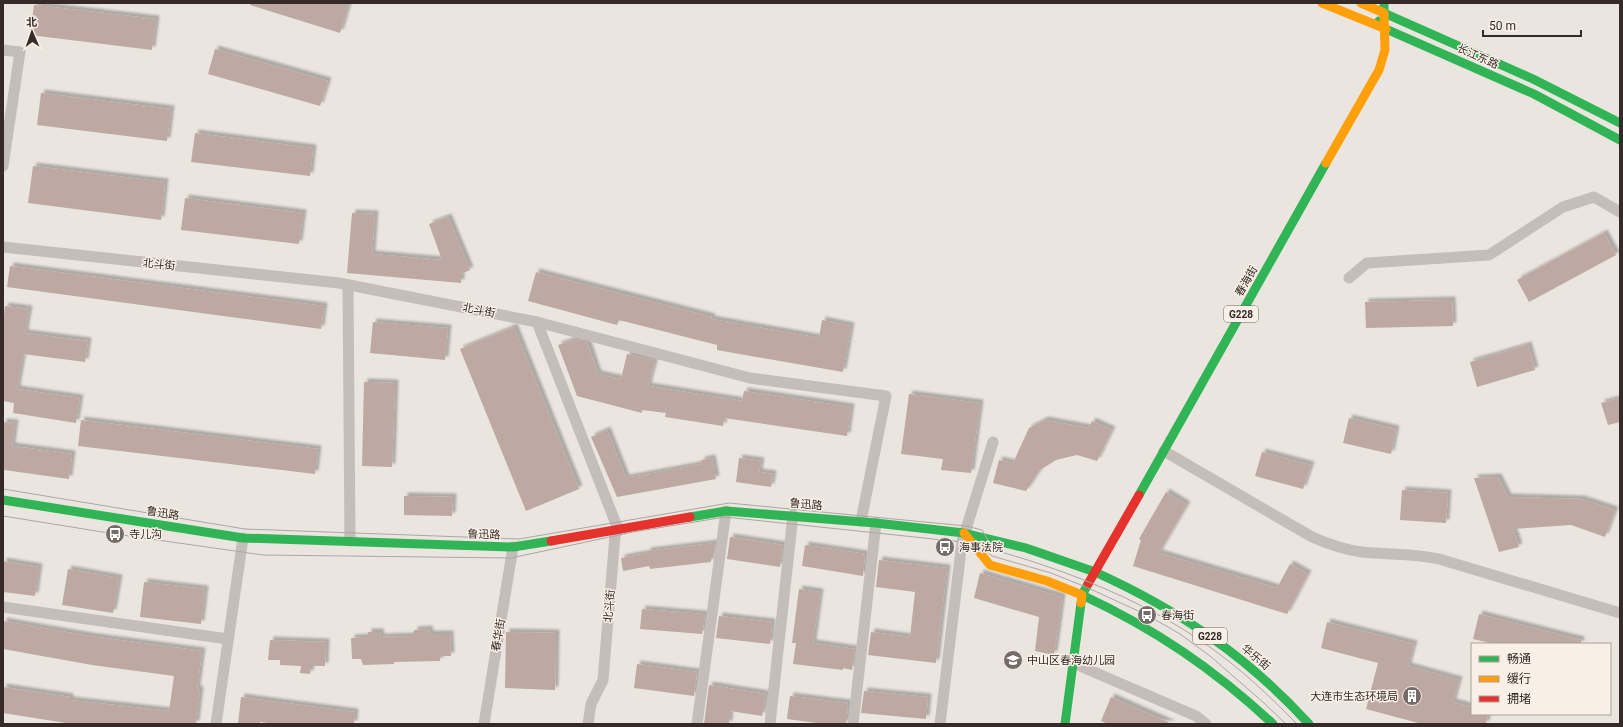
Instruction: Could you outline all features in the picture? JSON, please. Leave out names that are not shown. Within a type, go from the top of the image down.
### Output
[{"type":"main road","name":"长江东路","points":[[1322,3],[1386,29],[1516,86],[1566,110],[1620,140]]},
{"type":"main road","points":[[1384,3],[1384,13]]},
{"type":"main road","name":"长江东路","points":[[1367,4],[1384,13],[1523,73],[1572,96],[1620,123]]},
{"type":"main road","points":[[1367,4],[1375,17],[1386,29]]},
{"type":"main road","name":"G228","points":[[1384,13],[1386,29]]},
{"type":"main road","name":"春海街","points":[[1065,724],[1082,595],[1380,70],[1385,50],[1386,29]]},
{"type":"main road","name":"鲁迅路","points":[[3,500],[243,538],[513,547],[618,528],[726,511],[793,515],[964,533],[1026,548],[1095,572]]},
{"type":"main road","points":[[964,533],[990,565],[1047,581],[1082,595]]},
{"type":"main road","name":"华乐街","points":[[1095,572],[1126,585],[1201,629],[1277,691],[1309,724]]},
{"type":"main road","name":"G228","points":[[1082,595],[1113,609],[1174,642],[1230,684],[1273,724]]},
{"type":"street","points":[[3,50],[20,52],[3,166]]},
{"type":"street","points":[[1349,278],[1367,264],[1489,256],[1563,207],[1594,197],[1620,212]]},
{"type":"street","name":"北斗街","points":[[3,247],[348,285],[537,322],[750,378],[886,396],[861,521]]},
{"type":"street","points":[[348,285],[350,541]]},
{"type":"street","points":[[537,322],[618,528]]},
{"type":"street","points":[[940,724],[964,533],[992,442]]},
{"type":"street","points":[[1164,451],[1312,537],[1328,544],[1362,552],[1417,554],[1439,558],[1620,613]]},
{"type":"street","points":[[697,724],[726,511]]},
{"type":"street","points":[[770,724],[793,515]]},
{"type":"street","points":[[853,724],[876,523]]},
{"type":"street","name":"北斗街","points":[[588,724],[591,704],[603,680],[614,536],[618,528]]},
{"type":"street","points":[[216,724],[243,538]]},
{"type":"street","name":"春华街","points":[[484,724],[513,547]]},
{"type":"street","points":[[3,607],[228,640]]},
{"type":"street","points":[[1073,663],[1196,716],[1206,724]]},
{"type":"building","points":[[251,3],[349,3],[340,33],[250,5]]},
{"type":"building","points":[[34,5],[156,19],[152,50],[30,35]]},
{"type":"building","points":[[215,49],[328,81],[320,106],[208,74]]},
{"type":"building","points":[[41,93],[171,109],[167,141],[37,125]]},
{"type":"building","points":[[195,133],[313,148],[310,176],[191,162]]},
{"type":"building","points":[[33,166],[165,182],[161,220],[28,203]]},
{"type":"building","points":[[185,198],[303,213],[299,244],[181,230]]},
{"type":"building","points":[[352,213],[375,214],[372,254],[442,260],[429,224],[448,217],[470,270],[461,274],[461,283],[347,273]]},
{"type":"building","points":[[1604,233],[1616,255],[1529,302],[1517,280]]},
{"type":"building","points":[[10,266],[324,306],[321,329],[7,287]]},
{"type":"building","points":[[536,272],[712,317],[711,319],[819,338],[822,320],[851,326],[843,372],[717,350],[717,345],[619,320],[617,325],[528,301]]},
{"type":"building","points":[[1452,300],[1453,326],[1366,328],[1365,302]]},
{"type":"building","points":[[5,306],[29,309],[25,333],[88,341],[85,362],[23,354],[17,389],[80,398],[76,423],[13,413],[14,403],[3,401],[3,324]]},
{"type":"building","points":[[373,322],[448,328],[445,360],[370,353]]},
{"type":"building","points":[[514,327],[579,489],[526,511],[460,349]]},
{"type":"building","points":[[576,339],[587,342],[598,374],[621,379],[627,354],[655,360],[648,386],[742,401],[744,391],[851,407],[847,436],[724,418],[723,426],[665,417],[666,413],[642,410],[642,413],[577,396],[558,345]]},
{"type":"building","points":[[1528,345],[1535,370],[1477,387],[1470,362]]},
{"type":"building","points":[[364,382],[395,383],[392,467],[362,466]]},
{"type":"building","points":[[909,394],[980,403],[971,473],[941,470],[943,459],[901,454]]},
{"type":"building","points":[[1620,398],[1620,422],[1608,425],[1601,403]]},
{"type":"building","points":[[1349,418],[1396,429],[1391,454],[1343,443]]},
{"type":"building","points":[[81,420],[318,449],[315,474],[78,446]]},
{"type":"building","points":[[1045,420],[1089,428],[1092,421],[1112,430],[1097,461],[1077,455],[1056,460],[1040,470],[1026,491],[993,483],[999,460],[1013,463],[1029,428]]},
{"type":"building","points":[[3,422],[15,423],[12,446],[72,454],[69,479],[4,470]]},
{"type":"building","points":[[607,430],[626,478],[702,464],[701,460],[712,458],[716,479],[617,497],[591,437]]},
{"type":"building","points":[[1262,452],[1311,465],[1303,489],[1255,476]]},
{"type":"building","points":[[739,458],[761,461],[759,472],[773,474],[771,487],[736,482]]},
{"type":"building","points":[[1498,477],[1508,497],[1581,499],[1615,510],[1605,537],[1571,525],[1513,529],[1519,547],[1499,552],[1474,478]]},
{"type":"building","points":[[1402,490],[1448,493],[1446,523],[1400,520]]},
{"type":"building","points":[[1166,492],[1187,505],[1159,553],[1277,588],[1290,564],[1308,574],[1287,614],[1133,566],[1141,540],[1139,539]]},
{"type":"building","points":[[404,496],[453,497],[452,516],[404,515]]},
{"type":"building","points":[[730,537],[783,545],[780,567],[727,559]]},
{"type":"building","points":[[715,543],[711,562],[650,569],[649,566],[623,571],[621,558],[648,553],[647,551]]},
{"type":"building","points":[[805,545],[865,554],[863,576],[802,566]]},
{"type":"building","points":[[879,560],[947,568],[936,663],[868,655],[871,632],[910,637],[915,592],[876,587]]},
{"type":"building","points":[[3,561],[39,567],[35,596],[3,592]]},
{"type":"building","points":[[68,569],[119,578],[113,613],[62,605]]},
{"type":"building","points":[[980,573],[1062,597],[1054,655],[1035,651],[1039,617],[974,598]]},
{"type":"building","points":[[144,582],[205,589],[201,624],[140,617]]},
{"type":"building","points":[[799,589],[820,592],[813,643],[855,649],[852,670],[793,664],[796,643],[792,643]]},
{"type":"building","points":[[642,609],[703,614],[705,615],[702,634],[640,629]]},
{"type":"building","points":[[1479,614],[1581,640],[1581,643],[1490,643],[1473,639]]},
{"type":"building","points":[[719,616],[772,622],[770,644],[716,638]]},
{"type":"building","points":[[3,621],[89,636],[202,651],[197,689],[200,690],[196,724],[72,724],[3,713],[3,687],[70,697],[70,700],[169,711],[174,676],[92,665],[3,649]]},
{"type":"building","points":[[1327,622],[1414,644],[1408,666],[1459,680],[1453,702],[1471,707],[1471,715],[1488,715],[1486,724],[1422,724],[1366,709],[1378,663],[1321,648]]},
{"type":"building","points":[[429,629],[430,634],[450,634],[451,656],[440,656],[440,661],[394,662],[394,664],[363,665],[361,659],[352,659],[351,638],[368,637],[368,632],[380,632],[381,637],[414,636],[414,630]]},
{"type":"building","points":[[506,632],[556,633],[555,690],[505,688]]},
{"type":"building","points":[[270,640],[326,642],[325,666],[311,666],[310,674],[300,673],[301,666],[280,665],[280,660],[268,660]]},
{"type":"building","points":[[637,664],[697,672],[694,696],[634,688]]},
{"type":"building","points":[[709,685],[766,694],[762,716],[730,711],[729,724],[704,724]]},
{"type":"building","points":[[864,691],[928,697],[926,719],[861,713]]},
{"type":"building","points":[[790,696],[848,703],[846,724],[824,724],[787,719]]},
{"type":"building","points":[[241,697],[355,712],[354,724],[275,724],[260,722],[260,724],[238,724]]},
{"type":"building","points":[[1111,697],[1172,724],[1108,724],[1101,721]]},
{"type":"tram line","points":[[3,489],[245,529],[519,539],[729,503],[966,526],[982,530],[994,550],[1060,571],[1093,584],[1155,613],[1214,650],[1242,672],[1297,724]]},
{"type":"tram line","points":[[3,516],[263,555],[511,558],[633,532],[725,517],[962,542],[980,545],[992,556],[1051,573],[1086,587],[1147,615],[1180,634],[1210,656],[1286,724]]},
{"type":"traffic: fast","points":[[1384,3],[1384,13],[1533,79],[1620,123]]},
{"type":"traffic: fast","points":[[1379,21],[1386,29],[1534,94],[1620,140]]},
{"type":"traffic: fast","points":[[1139,495],[1326,163]]},
{"type":"traffic: fast","points":[[3,500],[243,538],[513,547],[551,541]]},
{"type":"traffic: fast","points":[[690,517],[726,511],[876,523],[964,533],[1026,548],[1095,572]]},
{"type":"traffic: fast","points":[[1095,572],[1155,602],[1210,637],[1261,677],[1309,724]]},
{"type":"traffic: fast","points":[[1088,584],[1082,595],[1109,608],[1159,636],[1183,652],[1229,685],[1273,724]]},
{"type":"traffic: fast","points":[[1065,724],[1081,603]]},
{"type":"traffic: slow","points":[[1322,3],[1386,29]]},
{"type":"traffic: slow","points":[[1326,163],[1379,70],[1385,50],[1384,13],[1361,3]]},
{"type":"traffic: slow","points":[[964,533],[990,565],[1047,581],[1082,595],[1081,603]]},
{"type":"traffic: jam","points":[[1088,584],[1139,495]]},
{"type":"traffic: jam","points":[[551,541],[690,517]]},
{"type":"place","name":"寺儿沟","points":[[115,534]]},
{"type":"place","name":"海事法院","points":[[945,547]]},
{"type":"place","name":"春海街","points":[[1147,615]]},
{"type":"place","name":"中山区春海幼儿园","points":[[1013,660]]},
{"type":"place","name":"大连市生态环境局","points":[[1412,696]]}]
